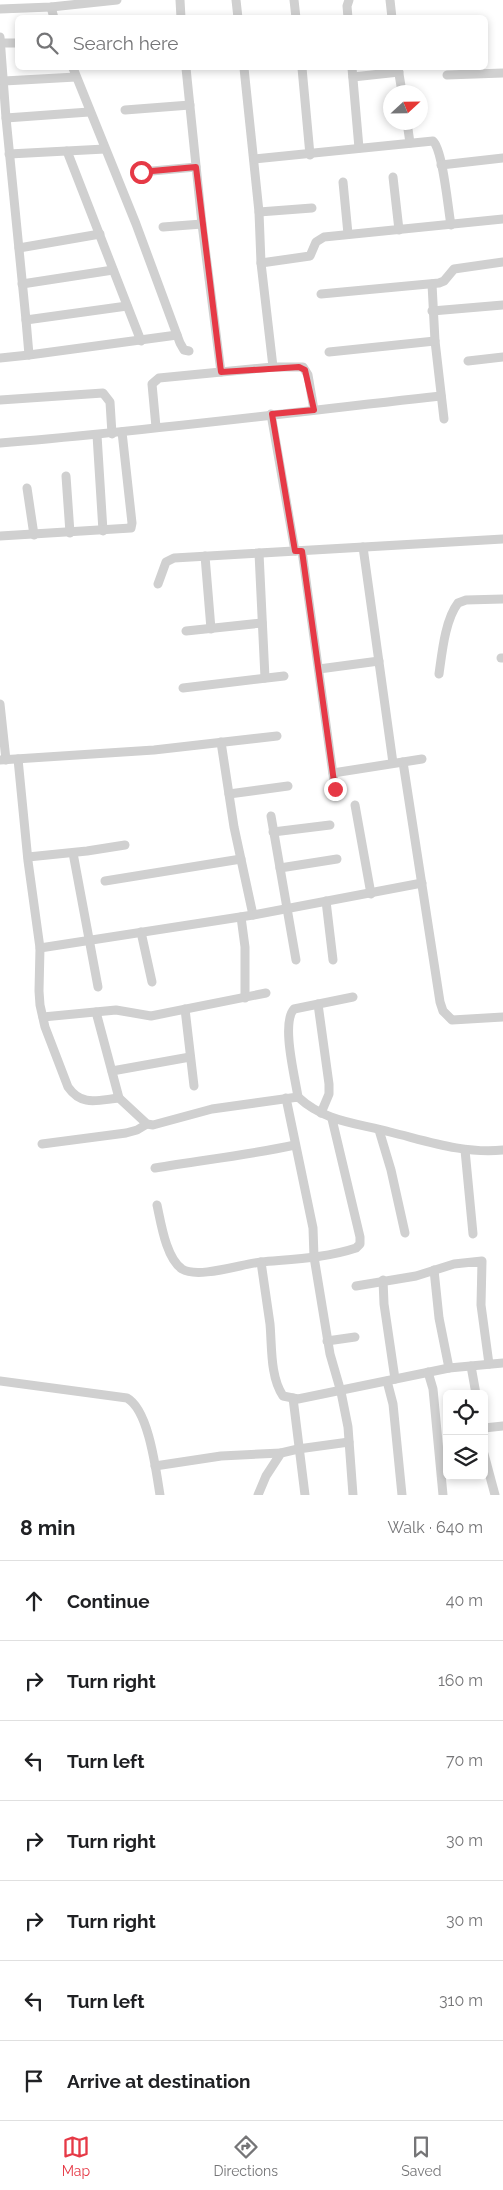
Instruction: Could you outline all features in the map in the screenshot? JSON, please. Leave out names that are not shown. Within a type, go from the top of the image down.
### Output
[{"type":"street","points":[[0,9],[39,4],[51,7],[117,0]]},
{"type":"street","points":[[180,0],[181,15]]},
{"type":"street","points":[[236,0],[238,15]]},
{"type":"street","points":[[294,0],[296,15]]},
{"type":"street","points":[[348,15],[349,0]]},
{"type":"street","points":[[390,0],[392,15]]},
{"type":"street","points":[[51,7],[53,15]]},
{"type":"street","points":[[0,36],[9,154],[29,355]]},
{"type":"street","points":[[0,44],[15,43]]},
{"type":"street","points":[[73,70],[136,224],[182,348],[189,351]]},
{"type":"street","points":[[186,70],[202,224],[221,372]]},
{"type":"street","points":[[244,70],[259,212],[261,263],[273,367]]},
{"type":"street","points":[[302,70],[310,155]]},
{"type":"street","points":[[359,148],[353,72],[398,70],[401,85]]},
{"type":"street","points":[[447,75],[503,73]]},
{"type":"street","points":[[4,81],[76,78]]},
{"type":"street","points":[[125,110],[190,105]]},
{"type":"street","points":[[6,118],[89,112]]},
{"type":"street","points":[[408,130],[410,143]]},
{"type":"street","points":[[254,159],[310,155],[430,140],[435,142],[441,165],[451,225]]},
{"type":"street","points":[[9,154],[105,149]]},
{"type":"street","points":[[67,151],[141,342]]},
{"type":"street","points":[[441,165],[503,158]]},
{"type":"street","points":[[141,172],[196,167]]},
{"type":"street","points":[[392,177],[399,230]]},
{"type":"street","points":[[343,182],[348,234]]},
{"type":"street","points":[[259,212],[312,208]]},
{"type":"street","points":[[261,263],[306,258],[312,254],[316,242],[321,238],[503,219]]},
{"type":"street","points":[[163,227],[202,224]]},
{"type":"street","points":[[19,248],[100,234]]},
{"type":"street","points":[[321,294],[432,284],[444,281],[454,268],[503,262]]},
{"type":"street","points":[[22,284],[113,270]]},
{"type":"street","points":[[432,284],[432,311],[444,419]]},
{"type":"street","points":[[432,311],[503,305]]},
{"type":"street","points":[[26,320],[127,306]]},
{"type":"street","points":[[0,358],[141,342],[177,335]]},
{"type":"street","points":[[329,352],[435,341]]},
{"type":"street","points":[[468,361],[503,357]]},
{"type":"street","points":[[156,427],[152,393],[154,381],[159,378],[273,367],[299,367],[305,370],[314,410]]},
{"type":"street","points":[[0,400],[103,393],[110,402],[112,434]]},
{"type":"street","points":[[0,443],[112,434],[156,427],[441,396]]},
{"type":"street","points":[[272,414],[319,669],[335,789]]},
{"type":"street","points":[[0,536],[103,531],[128,529],[132,526],[122,432]]},
{"type":"street","points":[[96,435],[103,531]]},
{"type":"street","points":[[66,476],[70,533]]},
{"type":"street","points":[[26,488],[34,535]]},
{"type":"street","points":[[158,584],[166,562],[174,558],[503,539]]},
{"type":"street","points":[[364,548],[393,763]]},
{"type":"street","points":[[259,553],[265,678]]},
{"type":"street","points":[[205,556],[211,629]]},
{"type":"street","points":[[439,674],[443,646],[452,614],[458,603],[466,600],[503,600]]},
{"type":"street","points":[[186,631],[262,623]]},
{"type":"street","points":[[319,669],[379,661]]},
{"type":"street","points":[[183,688],[284,676]]},
{"type":"street","points":[[0,704],[3,760],[154,750],[277,736]]},
{"type":"street","points":[[222,742],[229,794],[253,915]]},
{"type":"street","points":[[18,759],[40,948],[39,991],[43,1018],[56,1057],[73,1095],[84,1101],[119,1098]]},
{"type":"street","points":[[333,773],[422,759]]},
{"type":"street","points":[[404,762],[443,1011],[452,1020],[503,1017]]},
{"type":"street","points":[[229,794],[288,786]]},
{"type":"street","points":[[355,805],[370,894]]},
{"type":"street","points":[[270,816],[296,960]]},
{"type":"street","points":[[273,832],[330,825]]},
{"type":"street","points":[[28,856],[125,845]]},
{"type":"street","points":[[73,852],[98,987]]},
{"type":"street","points":[[105,882],[241,859]]},
{"type":"street","points":[[280,868],[337,859]]},
{"type":"street","points":[[40,948],[253,915],[422,883]]},
{"type":"street","points":[[326,901],[332,960]]},
{"type":"street","points":[[240,917],[245,947],[245,998]]},
{"type":"street","points":[[141,932],[152,982]]},
{"type":"street","points":[[43,1018],[116,1010],[151,1016],[266,993]]},
{"type":"street","points":[[353,997],[294,1009],[290,1014],[288,1028],[298,1096],[332,1119],[465,1150],[487,1152],[503,1150]]},
{"type":"street","points":[[318,1004],[330,1084],[329,1094],[321,1113]]},
{"type":"street","points":[[185,1009],[194,1086]]},
{"type":"street","points":[[96,1012],[119,1098],[148,1124]]},
{"type":"street","points":[[112,1071],[190,1056]]},
{"type":"street","points":[[42,1144],[126,1133],[148,1124],[156,1124],[212,1109],[298,1096]]},
{"type":"street","points":[[286,1098],[312,1228],[314,1257],[327,1341],[341,1392],[348,1427],[353,1495]]},
{"type":"street","points":[[156,1205],[167,1247],[174,1261],[182,1269],[190,1272],[208,1272],[261,1262],[297,1260],[356,1248],[360,1244],[360,1237],[332,1119]]},
{"type":"street","points":[[379,1130],[391,1170],[404,1233]]},
{"type":"street","points":[[155,1168],[260,1153],[296,1145]]},
{"type":"street","points":[[465,1150],[473,1234]]},
{"type":"street","points":[[356,1286],[416,1276],[454,1264],[482,1261],[480,1304],[489,1364]]},
{"type":"street","points":[[261,1262],[276,1378],[283,1396],[298,1400],[449,1368],[503,1363]]},
{"type":"street","points":[[434,1270],[438,1318],[449,1368]]},
{"type":"street","points":[[383,1280],[402,1495]]},
{"type":"street","points":[[327,1341],[355,1337]]},
{"type":"street","points":[[471,1366],[475,1390]]},
{"type":"street","points":[[428,1372],[433,1389],[444,1495]]},
{"type":"street","points":[[0,1381],[127,1398],[135,1402],[143,1417],[160,1495]]},
{"type":"street","points":[[293,1398],[304,1495]]},
{"type":"street","points":[[488,1428],[503,1426]]},
{"type":"street","points":[[437,1432],[443,1431]]},
{"type":"street","points":[[155,1466],[221,1456],[281,1453],[298,1448],[349,1442]]},
{"type":"street","points":[[258,1495],[266,1476],[281,1453]]},
{"type":"street","points":[[488,1469],[495,1495]]},
{"type":"route","points":[[141,172],[196,167],[221,372],[273,367],[303,367],[307,372],[314,410],[272,414],[295,551],[302,551],[335,789]]}]
